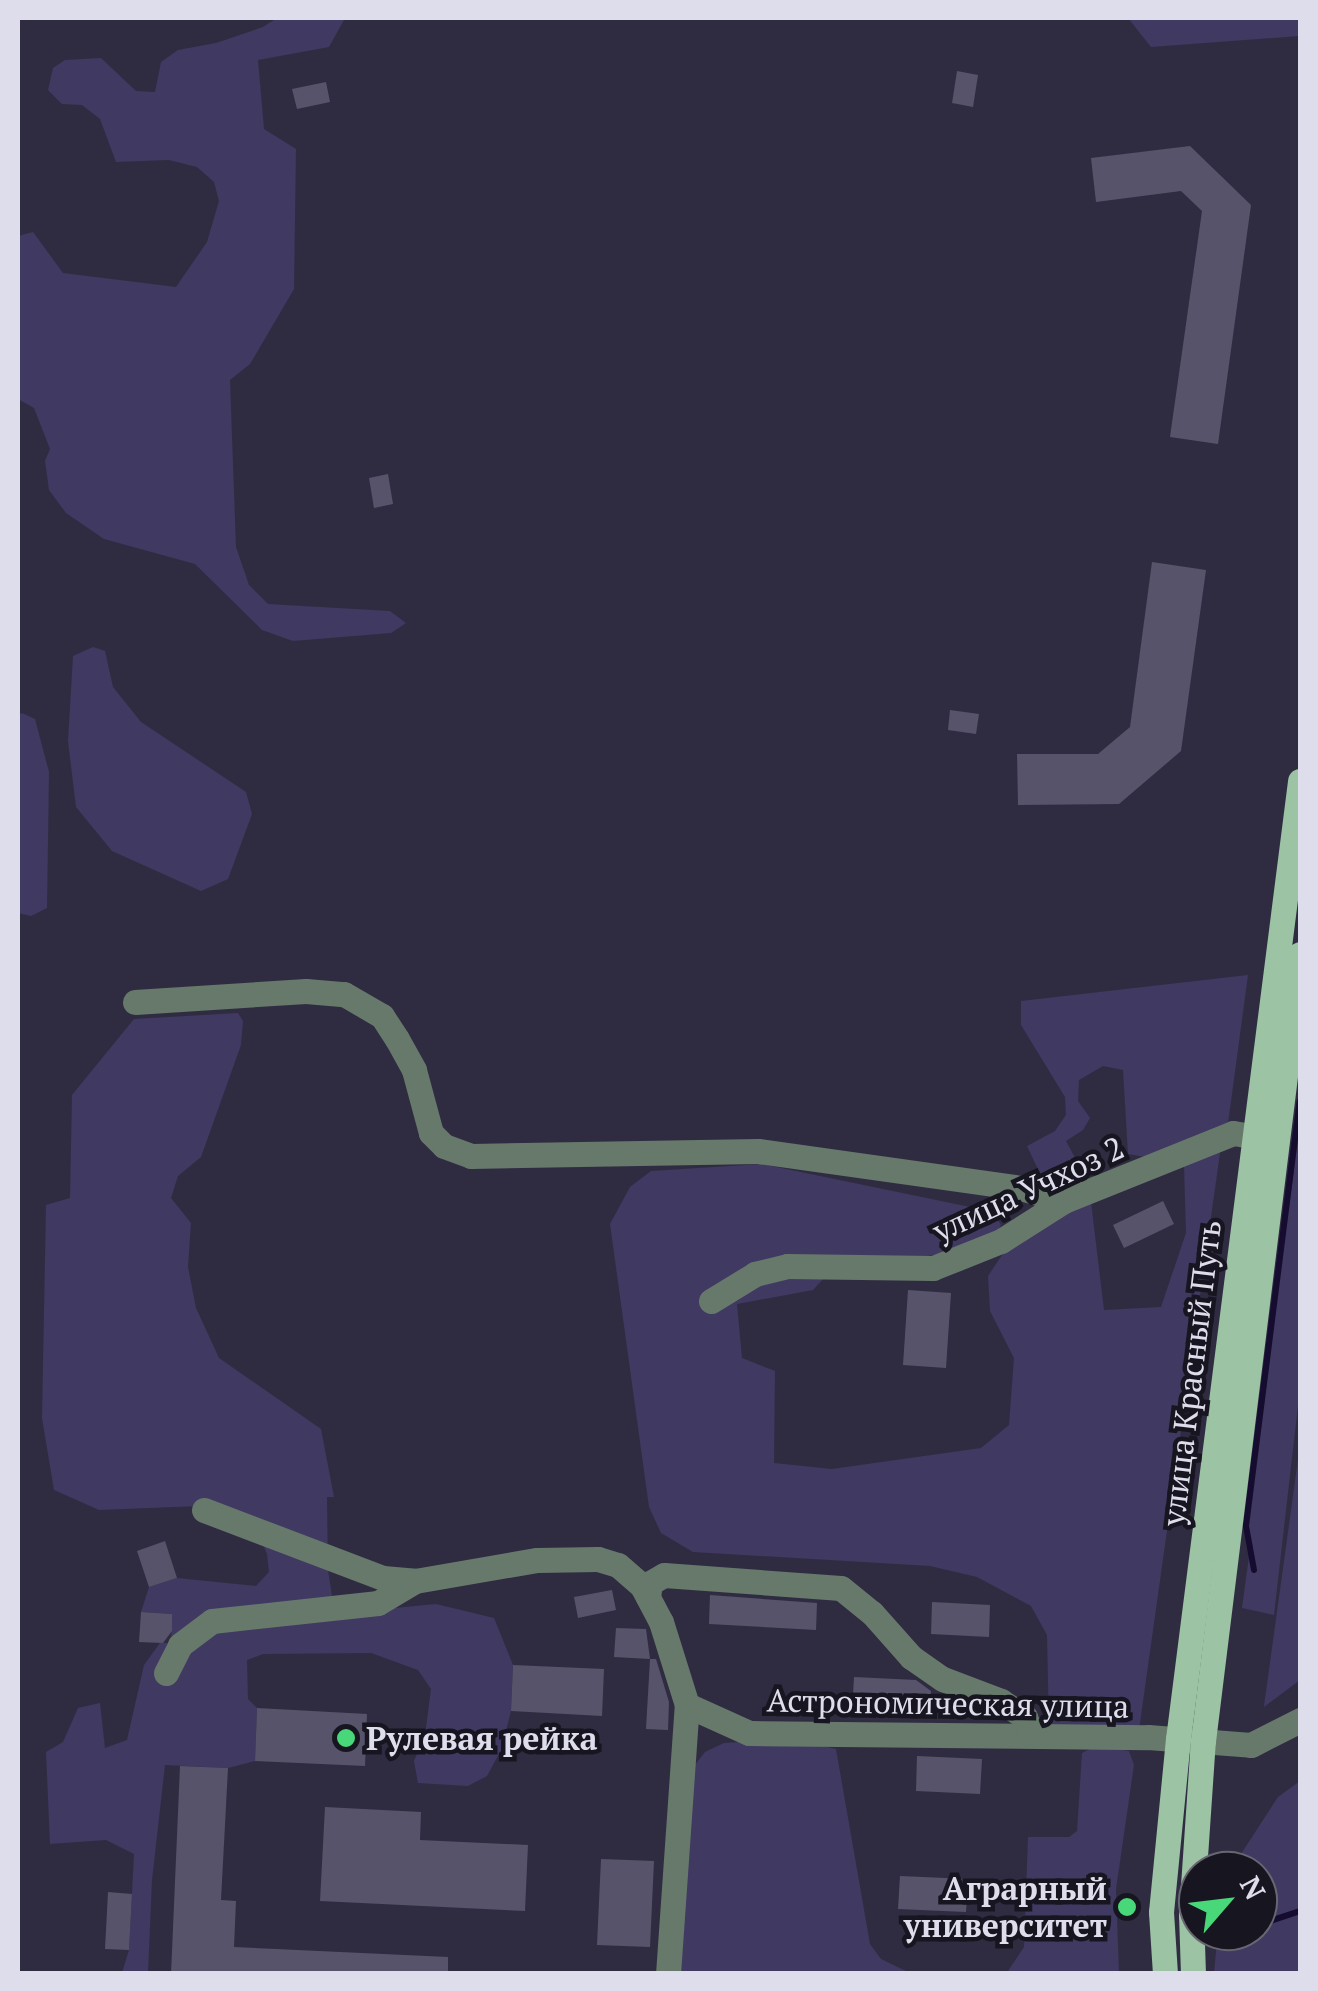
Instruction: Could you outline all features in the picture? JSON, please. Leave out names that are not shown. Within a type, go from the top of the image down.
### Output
[{"type":"main road","name":"улица Красный Путь","points":[[1193,1974],[1191,1740],[1253,1136],[1300,781]]},
{"type":"main road","name":"улица Красный Путь","points":[[1164,1974],[1162,1912],[1191,1740],[1300,954]]},
{"type":"street","points":[[135,1002],[306,991],[344,994],[382,1016],[397,1039],[414,1070],[431,1133],[444,1146],[470,1156],[758,1151],[1021,1188],[1064,1202]]},
{"type":"street","name":"улица Учхоз 2","points":[[711,1301],[755,1274],[787,1266],[932,1268],[1002,1241],[1064,1202],[1233,1134],[1253,1136]]},
{"type":"street","points":[[204,1510],[383,1578],[415,1581],[537,1560],[598,1560],[618,1566],[648,1597],[661,1622],[687,1705],[668,1974]]},
{"type":"street","points":[[648,1597],[650,1582],[664,1574],[841,1588],[872,1613],[910,1657],[942,1678],[1001,1701],[1025,1717],[1032,1735]]},
{"type":"street","points":[[166,1673],[180,1646],[212,1621],[378,1604],[415,1581]]},
{"type":"street","name":"Астрономическая улица","points":[[687,1705],[749,1733],[1032,1735],[1252,1745],[1300,1720]]},
{"type":"shaded area","points":[[277,18],[345,18],[329,47],[258,60],[264,129],[296,149],[294,289],[250,364],[230,380],[236,547],[249,585],[268,604],[390,611],[406,623],[391,633],[293,641],[262,630],[195,564],[104,539],[66,513],[49,490],[45,461],[50,449],[34,408],[18,399],[18,236],[33,232],[63,273],[176,287],[207,242],[219,201],[214,182],[197,167],[169,160],[116,162],[100,119],[82,105],[62,104],[48,90],[53,68],[65,60],[101,58],[136,91],[155,92],[161,62],[178,50],[216,43],[263,27]]},
{"type":"shaded area","points":[[1128,18],[1300,18],[1300,36],[1151,47]]},
{"type":"shaded area","points":[[93,647],[105,651],[113,687],[141,722],[246,792],[252,814],[228,879],[201,891],[112,851],[76,807],[68,741],[73,656]]},
{"type":"shaded area","points":[[18,715],[35,719],[49,772],[47,908],[31,916],[18,913]]},
{"type":"shaded area","points":[[1248,975],[1227,1131],[1145,1157],[1128,1154],[1123,1070],[1103,1066],[1079,1080],[1078,1101],[1090,1118],[1083,1130],[1066,1141],[1079,1165],[1083,1185],[1052,1199],[1027,1146],[1055,1131],[1066,1115],[1065,1097],[1021,1025],[1021,1001]]},
{"type":"shaded area","points":[[238,1013],[243,1021],[241,1045],[201,1157],[178,1176],[171,1198],[191,1223],[188,1267],[196,1308],[219,1358],[321,1429],[334,1497],[327,1497],[328,1570],[332,1596],[343,1613],[436,1604],[494,1618],[513,1665],[511,1711],[501,1750],[487,1776],[468,1786],[418,1783],[414,1761],[425,1735],[431,1689],[418,1670],[371,1653],[263,1654],[247,1660],[248,1699],[257,1708],[255,1761],[228,1768],[165,1765],[152,1880],[148,1973],[122,1973],[129,1950],[134,1854],[106,1840],[50,1844],[46,1752],[63,1742],[78,1708],[100,1703],[105,1748],[127,1740],[144,1665],[160,1643],[171,1643],[172,1614],[141,1612],[149,1587],[177,1578],[256,1586],[269,1572],[267,1554],[254,1523],[225,1505],[99,1510],[54,1490],[42,1418],[46,1205],[70,1198],[72,1095],[134,1019]]},
{"type":"shaded area","points":[[1300,1126],[1300,1388],[1274,1615],[1242,1608],[1250,1549],[1246,1521]]},
{"type":"shaded area","points":[[1212,1148],[1220,1153],[1139,1730],[1049,1729],[1047,1635],[1031,1606],[977,1577],[930,1566],[693,1552],[661,1533],[649,1507],[610,1224],[630,1187],[651,1171],[762,1164],[995,1215],[1001,1225],[993,1239],[971,1248],[867,1267],[824,1278],[813,1290],[737,1304],[742,1358],[775,1371],[774,1463],[832,1469],[981,1448],[1009,1425],[1014,1358],[990,1311],[988,1276],[1012,1240],[1039,1223],[1091,1202],[1104,1310],[1161,1307],[1186,1233],[1184,1166]]},
{"type":"shaded area","points":[[1300,1445],[1300,1680],[1264,1707],[1264,1706]]},
{"type":"shaded area","points":[[792,1739],[836,1749],[870,1944],[881,1959],[908,1972],[1008,1971],[1024,1947],[1028,1837],[1069,1837],[1077,1831],[1082,1753],[1096,1746],[1129,1751],[1134,1765],[1116,1889],[1119,1973],[680,1974],[694,1766],[705,1752],[724,1743]]},
{"type":"shaded area","points":[[1300,1781],[1300,1973],[1214,1973],[1216,1951],[1278,1951],[1278,1851],[1243,1851],[1278,1797]]},
{"type":"building","points":[[957,71],[978,75],[973,107],[952,103]]},
{"type":"building","points":[[326,82],[330,102],[297,109],[292,89]]},
{"type":"building","points":[[1190,146],[1251,205],[1218,444],[1170,437],[1202,211],[1181,191],[1096,202],[1091,158]]},
{"type":"building","points":[[388,474],[393,504],[374,508],[369,478]]},
{"type":"building","points":[[1152,562],[1206,570],[1181,751],[1119,804],[1018,805],[1017,754],[1098,754],[1130,727]]},
{"type":"building","points":[[950,710],[979,714],[976,734],[948,730]]},
{"type":"building","points":[[1163,1201],[1174,1224],[1124,1248],[1113,1225]]},
{"type":"building","points":[[908,1290],[951,1293],[946,1368],[903,1365]]},
{"type":"building","points":[[165,1541],[177,1578],[149,1587],[137,1551]]},
{"type":"building","points":[[612,1590],[616,1610],[578,1618],[574,1597]]},
{"type":"building","points":[[710,1595],[817,1603],[816,1630],[709,1624]]},
{"type":"building","points":[[932,1602],[990,1605],[989,1637],[931,1634]]},
{"type":"building","points":[[141,1612],[172,1614],[172,1631],[163,1643],[139,1642]]},
{"type":"building","points":[[616,1628],[646,1629],[650,1659],[614,1657]]},
{"type":"building","points":[[650,1659],[656,1659],[669,1702],[668,1730],[646,1729]]},
{"type":"building","points":[[513,1665],[604,1669],[602,1716],[511,1711]]},
{"type":"building","points":[[854,1677],[916,1680],[931,1691],[930,1717],[852,1713]]},
{"type":"building","points":[[257,1708],[367,1714],[365,1766],[255,1761]]},
{"type":"building","points":[[917,1756],[982,1759],[980,1794],[916,1791]]},
{"type":"building","points":[[180,1766],[228,1768],[221,1900],[236,1901],[234,1947],[448,1957],[448,1974],[171,1974]]},
{"type":"building","points":[[325,1807],[421,1812],[420,1840],[528,1845],[525,1911],[320,1901]]},
{"type":"building","points":[[601,1859],[654,1861],[650,1947],[597,1945]]},
{"type":"building","points":[[900,1876],[968,1879],[966,1912],[898,1909]]},
{"type":"building","points":[[108,1892],[132,1894],[129,1950],[105,1949]]},
{"type":"waterway","points":[[1254,1570],[1246,1526],[1300,1101]]},
{"type":"waterway","points":[[1278,1918],[1300,1911]]},
{"type":"place","name":"Рулевая рейка","points":[[346,1738]]},
{"type":"place","name":"Аграрный университет","points":[[1127,1907]]}]
